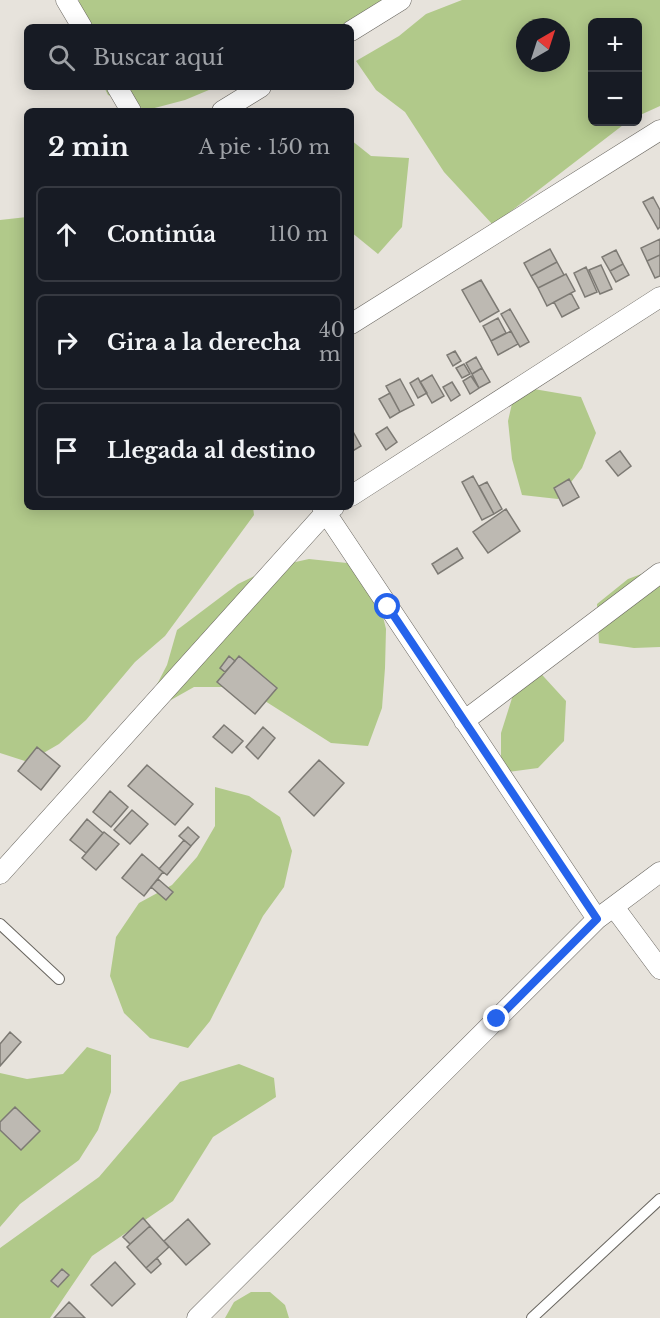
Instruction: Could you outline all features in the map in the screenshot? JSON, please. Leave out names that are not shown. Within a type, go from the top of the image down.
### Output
[{"type":"street","points":[[66,0],[80,24]]},
{"type":"street","points":[[354,29],[401,0]]},
{"type":"street","points":[[119,90],[128,108]]},
{"type":"street","points":[[227,108],[256,90]]},
{"type":"street","points":[[354,322],[660,130]]},
{"type":"street","points":[[354,494],[660,297]]},
{"type":"street","points":[[0,874],[326,510]]},
{"type":"street","points":[[328,510],[464,721],[597,919]]},
{"type":"street","points":[[464,721],[660,573]]},
{"type":"street","points":[[197,1318],[597,919],[660,872]]},
{"type":"street","points":[[615,907],[660,969]]},
{"type":"lane","points":[[0,924],[59,979]]},
{"type":"lane","points":[[532,1318],[660,1199]]},
{"type":"green space","points":[[79,0],[399,0],[354,25],[81,24]]},
{"type":"green space","points":[[462,0],[660,0],[660,106],[642,114],[642,18],[588,18],[588,126],[622,126],[493,225],[444,172],[405,112],[376,90],[356,61],[399,36],[426,14]]},
{"type":"green space","points":[[106,90],[209,90],[185,100],[155,108],[142,108],[108,95]]},
{"type":"green space","points":[[354,142],[371,156],[409,158],[402,227],[378,254],[354,234]]},
{"type":"green space","points":[[24,217],[24,510],[253,510],[254,515],[165,636],[135,662],[86,720],[59,744],[28,762],[0,753],[0,220]]},
{"type":"green space","points":[[516,386],[581,397],[596,433],[582,468],[558,499],[522,495],[512,459],[508,421]]},
{"type":"green space","points":[[309,559],[347,563],[377,592],[386,629],[385,668],[382,708],[368,746],[331,743],[265,701],[231,687],[194,687],[162,705],[150,698],[167,665],[177,630],[238,584],[273,567]]},
{"type":"green space","points":[[660,567],[660,647],[634,648],[599,643],[597,604],[628,579]]},
{"type":"green space","points":[[534,666],[566,701],[564,741],[538,768],[501,773],[501,733],[513,695]]},
{"type":"green space","points":[[215,787],[249,796],[280,817],[292,851],[284,887],[263,916],[210,1021],[188,1048],[150,1038],[124,1013],[110,976],[116,937],[139,903],[172,885],[197,857],[215,826]]},
{"type":"green space","points":[[87,1047],[111,1055],[111,1092],[98,1130],[79,1160],[20,1204],[0,1227],[0,1073],[27,1079],[63,1074]]},
{"type":"green space","points":[[239,1064],[274,1078],[276,1097],[213,1137],[173,1201],[92,1256],[50,1318],[0,1318],[0,1248],[99,1177],[180,1082]]},
{"type":"green space","points":[[251,1292],[270,1292],[285,1305],[289,1318],[225,1318],[234,1302]]},
{"type":"building","points":[[653,197],[660,210],[658,229],[643,202]]},
{"type":"building","points":[[660,239],[660,255],[647,261],[641,248]]},
{"type":"building","points":[[550,249],[557,262],[531,276],[524,263]]},
{"type":"building","points":[[616,250],[623,264],[610,271],[602,257]]},
{"type":"building","points":[[660,255],[660,276],[655,278],[647,261]]},
{"type":"building","points":[[557,262],[564,275],[538,288],[531,276]]},
{"type":"building","points":[[623,264],[629,275],[616,282],[610,271]]},
{"type":"building","points":[[601,265],[612,289],[600,294],[589,270]]},
{"type":"building","points":[[586,267],[597,292],[585,297],[574,273]]},
{"type":"building","points":[[566,274],[575,291],[547,306],[538,288]]},
{"type":"building","points":[[481,280],[499,311],[480,322],[462,290]]},
{"type":"building","points":[[571,293],[579,308],[562,317],[554,302]]},
{"type":"building","points":[[510,309],[529,342],[520,347],[501,314]]},
{"type":"building","points":[[498,318],[506,333],[491,341],[483,326]]},
{"type":"building","points":[[511,331],[518,344],[498,355],[491,341]]},
{"type":"building","points":[[455,351],[461,361],[453,366],[447,355]]},
{"type":"building","points":[[476,357],[482,368],[472,374],[466,363]]},
{"type":"building","points":[[464,364],[470,374],[462,378],[456,368]]},
{"type":"building","points":[[482,368],[490,382],[479,388],[472,374]]},
{"type":"building","points":[[432,375],[444,396],[432,403],[420,382]]},
{"type":"building","points":[[471,376],[479,388],[470,394],[463,381]]},
{"type":"building","points":[[418,378],[427,393],[418,398],[410,383]]},
{"type":"building","points":[[400,379],[414,405],[400,412],[386,386]]},
{"type":"building","points":[[452,382],[460,395],[451,401],[443,387]]},
{"type":"building","points":[[390,393],[400,412],[390,418],[379,399]]},
{"type":"building","points":[[387,427],[397,442],[386,450],[376,434]]},
{"type":"building","points":[[354,433],[361,446],[354,450]]},
{"type":"building","points":[[620,451],[631,466],[618,476],[606,461]]},
{"type":"building","points":[[473,476],[494,514],[482,520],[462,482]]},
{"type":"building","points":[[569,479],[579,497],[563,506],[554,488]]},
{"type":"building","points":[[487,482],[502,509],[494,514],[479,486]]},
{"type":"building","points":[[506,509],[520,531],[488,553],[473,532]]},
{"type":"building","points":[[457,548],[463,558],[438,574],[432,564]]},
{"type":"building","points":[[229,656],[235,661],[225,672],[220,668]]},
{"type":"building","points":[[239,656],[277,688],[255,714],[217,682]]},
{"type":"building","points":[[224,725],[243,741],[232,753],[213,737]]},
{"type":"building","points":[[263,727],[275,738],[258,759],[246,747]]},
{"type":"building","points":[[37,747],[60,766],[41,790],[18,771]]},
{"type":"building","points":[[319,760],[344,783],[314,816],[289,792]]},
{"type":"building","points":[[147,765],[193,804],[175,825],[128,786]]},
{"type":"building","points":[[110,791],[128,807],[111,827],[93,812]]},
{"type":"building","points":[[132,810],[148,824],[130,844],[114,830]]},
{"type":"building","points":[[87,819],[103,833],[86,853],[70,840]]},
{"type":"building","points":[[188,827],[199,837],[191,846],[179,836]]},
{"type":"building","points":[[104,832],[119,844],[96,870],[82,858]]},
{"type":"building","points":[[184,840],[191,846],[167,875],[159,869]]},
{"type":"building","points":[[142,854],[163,872],[144,896],[122,878]]},
{"type":"building","points":[[158,879],[173,892],[166,900],[151,887]]},
{"type":"building","points":[[10,1032],[21,1042],[0,1066],[0,1044]]},
{"type":"building","points":[[15,1107],[40,1131],[21,1150],[0,1130],[0,1122]]},
{"type":"building","points":[[143,1218],[150,1226],[130,1244],[123,1237]]},
{"type":"building","points":[[188,1219],[210,1244],[186,1265],[164,1241]]},
{"type":"building","points":[[150,1226],[169,1247],[146,1268],[127,1247]]},
{"type":"building","points":[[157,1258],[161,1264],[151,1273],[146,1268]]},
{"type":"building","points":[[115,1262],[135,1284],[112,1306],[91,1285]]},
{"type":"building","points":[[62,1269],[69,1275],[58,1287],[51,1281]]},
{"type":"building","points":[[69,1302],[85,1318],[54,1318]]},
{"type":"route","points":[[388,607],[597,919],[497,1019]]}]
